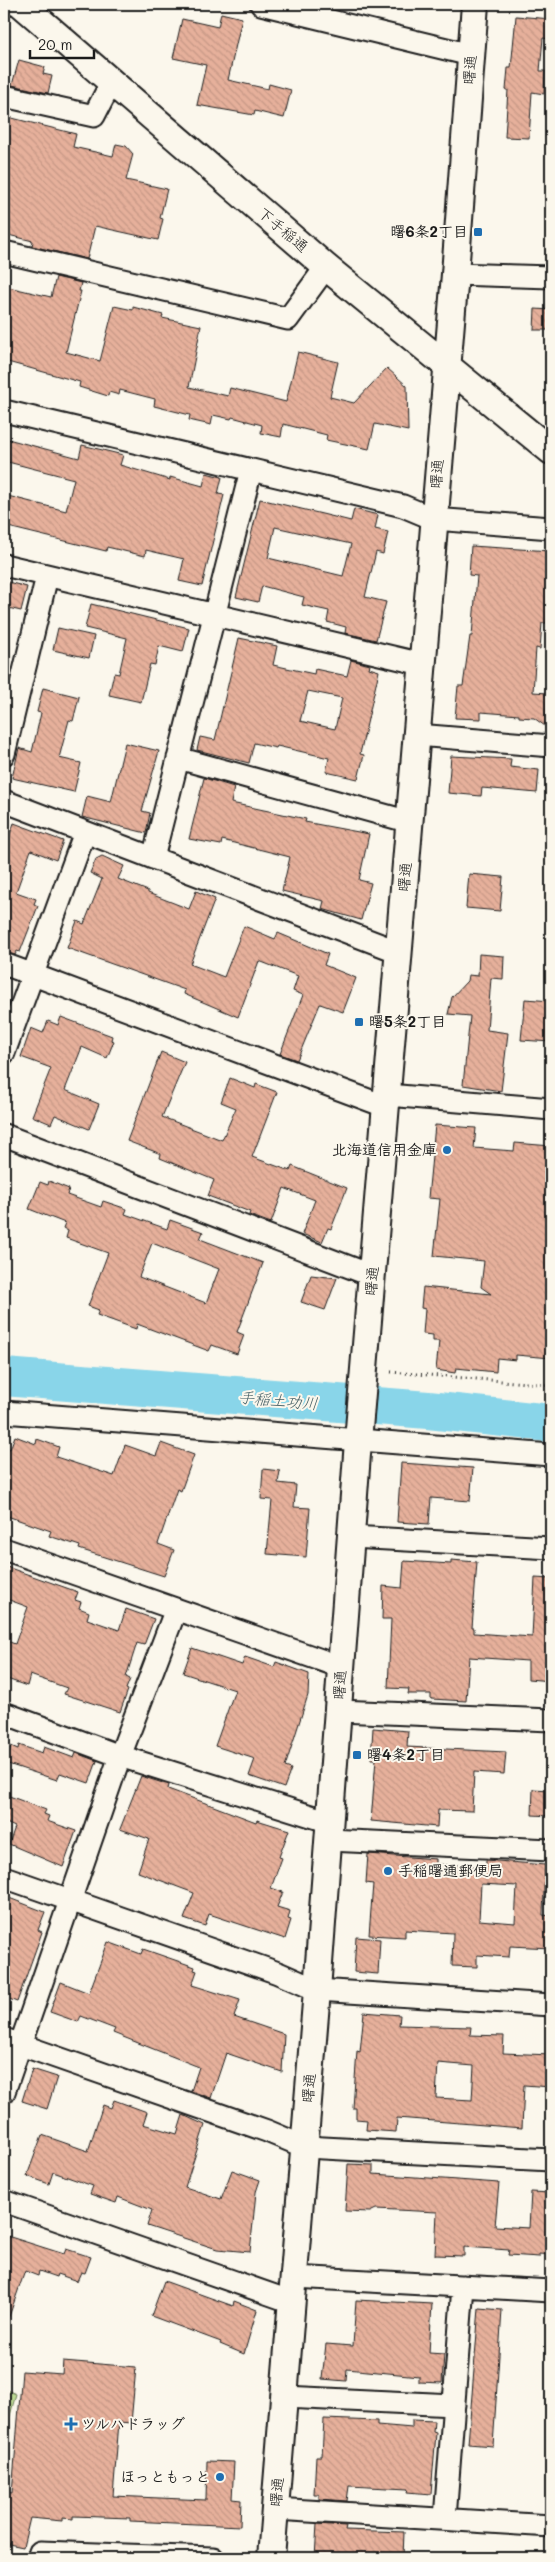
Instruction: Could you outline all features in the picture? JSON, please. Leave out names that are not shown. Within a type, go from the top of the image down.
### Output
[{"type":"street","name":"下手稲通","points":[[20,4],[326,267],[551,451]]},
{"type":"street","points":[[261,4],[471,55]]},
{"type":"street","name":"曙通","points":[[271,2558],[305,2146],[359,1433],[455,274],[475,4]]},
{"type":"street","points":[[4,96],[94,116],[111,83]]},
{"type":"street","points":[[4,252],[288,319],[326,267]]},
{"type":"street","points":[[455,274],[551,277]]},
{"type":"street","points":[[4,411],[403,506],[434,519],[551,528]]},
{"type":"street","points":[[154,858],[251,470]]},
{"type":"street","points":[[4,566],[422,664]]},
{"type":"street","points":[[4,754],[47,576]]},
{"type":"street","points":[[417,735],[551,746]]},
{"type":"street","points":[[178,758],[410,822]]},
{"type":"street","points":[[4,801],[399,952]]},
{"type":"street","points":[[4,1053],[85,832]]},
{"type":"street","points":[[4,964],[387,1101],[551,1109]]},
{"type":"street","points":[[4,1135],[372,1276]]},
{"type":"street","points":[[4,1412],[359,1433],[551,1454]]},
{"type":"street","points":[[351,1537],[551,1548]]},
{"type":"street","points":[[4,1549],[342,1667]]},
{"type":"street","points":[[4,2092],[12,2042],[70,1900],[120,1756],[176,1609]]},
{"type":"street","points":[[339,1711],[551,1720]]},
{"type":"street","points":[[4,1714],[329,1831],[551,1850]]},
{"type":"street","points":[[4,1877],[278,1973],[317,1990],[551,2005]]},
{"type":"street","points":[[12,2042],[305,2146],[551,2160]]},
{"type":"street","points":[[4,2200],[293,2290],[463,2286],[551,2291]]},
{"type":"street","points":[[445,2518],[463,2286]]},
{"type":"street","points":[[284,2397],[454,2405]]},
{"type":"street","points":[[275,2509],[551,2526]]},
{"type":"street","points":[[38,2558],[40,2552],[213,2558]]},
{"type":"path","points":[[391,1372],[551,1385]]},
{"type":"green space","points":[[4,2389],[16,2394],[4,2437]]},
{"type":"building","points":[[221,13],[242,18],[228,80],[268,89],[269,84],[291,90],[284,118],[255,111],[254,115],[197,105],[206,65],[173,58],[182,19],[218,27]]},
{"type":"building","points":[[516,16],[551,19],[550,39],[543,38],[540,71],[545,71],[544,94],[532,92],[529,138],[505,137],[508,68],[511,68]]},
{"type":"building","points":[[19,60],[45,67],[43,74],[52,76],[48,93],[12,85]]},
{"type":"building","points":[[4,116],[76,134],[73,147],[113,156],[116,144],[126,146],[133,154],[126,180],[167,189],[160,218],[163,219],[158,240],[95,226],[87,259],[32,246],[33,241],[4,234]]},
{"type":"building","points":[[56,277],[81,283],[79,291],[81,291],[66,352],[100,361],[114,306],[133,310],[133,307],[163,315],[162,318],[201,326],[189,387],[228,396],[230,388],[286,402],[298,352],[338,362],[330,397],[354,403],[387,368],[407,386],[408,431],[375,424],[369,449],[326,440],[327,435],[283,424],[281,437],[261,433],[262,425],[232,417],[231,419],[213,415],[211,425],[189,420],[190,415],[154,406],[155,399],[120,390],[119,395],[109,392],[108,396],[79,387],[80,382],[4,361],[4,286],[51,297]]},
{"type":"building","points":[[535,309],[551,310],[551,330],[534,330]]},
{"type":"building","points":[[4,438],[79,458],[82,445],[123,455],[120,465],[170,480],[170,477],[203,486],[206,473],[222,477],[218,494],[224,495],[202,586],[179,581],[184,559],[146,550],[145,556],[107,547],[106,551],[4,526],[4,495],[66,511],[74,479],[4,461]]},
{"type":"building","points":[[260,499],[351,521],[354,509],[378,515],[375,529],[388,532],[383,554],[376,552],[365,597],[386,602],[376,640],[345,633],[346,627],[327,622],[329,611],[302,605],[304,597],[262,586],[258,602],[236,597]],"holes":[[[275,527],[351,544],[343,576],[268,558]]]},
{"type":"building","points":[[471,546],[551,551],[547,623],[542,623],[540,649],[536,648],[533,692],[548,693],[545,726],[534,718],[519,717],[519,715],[481,712],[481,719],[455,718],[458,686],[463,686],[470,636],[472,636],[477,576],[469,575]]},
{"type":"building","points":[[4,581],[27,587],[21,611],[4,607]]},
{"type":"building","points":[[91,604],[189,628],[183,652],[159,646],[155,665],[150,664],[141,702],[109,695],[114,673],[119,674],[127,638],[85,628]]},
{"type":"building","points":[[58,628],[94,636],[89,658],[53,650]]},
{"type":"building","points":[[239,638],[277,646],[273,665],[314,674],[315,669],[347,676],[351,660],[370,665],[369,668],[379,671],[360,754],[364,755],[358,779],[326,772],[329,758],[277,746],[276,748],[254,743],[249,763],[197,750],[200,737],[215,740]],"holes":[[[308,691],[342,698],[335,729],[300,721]]]},
{"type":"building","points":[[43,688],[79,697],[73,721],[69,720],[59,758],[81,763],[74,792],[12,778],[19,748],[32,752],[41,713],[37,712]]},
{"type":"building","points":[[125,743],[159,751],[142,811],[150,813],[146,833],[82,817],[87,796],[111,802]]},
{"type":"building","points":[[451,756],[511,759],[510,767],[539,770],[537,793],[482,788],[481,796],[448,793]]},
{"type":"building","points":[[204,778],[234,787],[231,803],[306,819],[305,822],[369,834],[359,880],[371,883],[361,920],[322,909],[324,901],[282,891],[290,857],[222,840],[221,845],[189,839]]},
{"type":"building","points":[[14,823],[63,841],[56,860],[31,850],[16,892],[36,899],[34,904],[38,906],[20,952],[17,951],[15,955],[4,952],[4,852]]},
{"type":"building","points":[[102,856],[124,866],[118,879],[189,909],[196,891],[215,899],[190,964],[224,977],[244,926],[275,939],[278,933],[328,954],[324,965],[356,978],[343,1012],[320,1004],[297,1060],[280,1054],[303,995],[293,991],[298,976],[259,961],[238,1017],[184,994],[185,990],[67,948],[77,921],[84,924],[102,879],[90,873],[96,859]]},
{"type":"building","points":[[469,874],[503,877],[500,911],[466,908]]},
{"type":"building","points":[[479,954],[504,956],[503,979],[491,978],[487,1030],[508,1033],[501,1091],[463,1085],[470,1016],[448,1014],[452,997],[467,981],[468,975],[478,976]]},
{"type":"building","points":[[525,999],[551,1001],[551,1042],[521,1040]]},
{"type":"building","points":[[61,1017],[112,1036],[111,1040],[114,1041],[107,1058],[82,1047],[65,1090],[99,1104],[89,1129],[55,1115],[51,1124],[32,1116],[51,1068],[21,1057],[31,1028],[43,1033],[48,1021],[58,1025]]},
{"type":"building","points":[[161,1052],[185,1062],[162,1117],[222,1140],[236,1108],[221,1102],[230,1078],[255,1088],[256,1084],[277,1092],[252,1157],[290,1171],[292,1166],[347,1188],[331,1229],[328,1228],[322,1242],[302,1234],[315,1200],[284,1188],[271,1223],[249,1215],[250,1212],[208,1196],[214,1180],[160,1158],[161,1154],[127,1141]]},
{"type":"building","points":[[435,1125],[476,1128],[474,1148],[514,1151],[515,1143],[551,1146],[551,1358],[516,1355],[516,1360],[497,1358],[496,1372],[456,1368],[455,1373],[436,1370],[439,1341],[433,1341],[433,1335],[423,1334],[425,1309],[421,1308],[423,1287],[491,1294],[481,1287],[484,1261],[434,1256],[440,1199],[428,1198]]},
{"type":"building","points":[[49,1181],[69,1189],[67,1195],[101,1207],[103,1201],[127,1209],[125,1214],[167,1229],[170,1220],[203,1232],[200,1239],[263,1263],[237,1332],[244,1335],[237,1354],[212,1345],[209,1351],[137,1324],[136,1329],[97,1315],[99,1310],[88,1306],[108,1253],[66,1238],[68,1231],[63,1228],[65,1223],[29,1209],[40,1182],[48,1185]],"holes":[[[152,1243],[219,1269],[206,1303],[139,1277]]]},
{"type":"building","points":[[311,1275],[337,1278],[325,1310],[301,1302]]},
{"type":"building","points":[[15,1436],[36,1444],[37,1439],[59,1447],[56,1457],[114,1476],[125,1445],[156,1456],[161,1443],[194,1455],[181,1491],[177,1489],[158,1544],[174,1550],[164,1576],[79,1549],[80,1546],[49,1536],[51,1531],[4,1515],[4,1447],[10,1449]]},
{"type":"building","points":[[401,1463],[473,1468],[470,1501],[431,1498],[429,1524],[397,1522]]},
{"type":"building","points":[[263,1469],[280,1471],[278,1483],[296,1485],[294,1507],[310,1508],[306,1557],[267,1554],[272,1500],[261,1499]]},
{"type":"building","points":[[451,1560],[477,1562],[472,1628],[474,1628],[474,1633],[532,1637],[535,1578],[551,1579],[551,1681],[528,1679],[528,1661],[469,1657],[466,1701],[431,1699],[431,1694],[408,1694],[409,1689],[388,1688],[391,1619],[382,1619],[383,1586],[402,1588],[404,1561],[451,1564]]},
{"type":"building","points":[[4,1566],[78,1592],[75,1600],[81,1602],[79,1608],[89,1612],[87,1619],[119,1630],[126,1609],[154,1619],[144,1645],[137,1643],[126,1677],[130,1679],[120,1712],[64,1694],[67,1688],[30,1675],[27,1686],[4,1678],[4,1640],[15,1644],[28,1607],[4,1598]]},
{"type":"building","points":[[192,1648],[242,1665],[245,1657],[274,1667],[276,1662],[309,1674],[308,1695],[285,1767],[291,1769],[284,1788],[249,1776],[255,1759],[215,1746],[235,1690],[183,1673]]},
{"type":"building","points":[[373,1728],[408,1731],[407,1747],[506,1752],[504,1774],[474,1772],[472,1811],[438,1810],[437,1827],[371,1821],[376,1759],[371,1759]]},
{"type":"building","points":[[19,1745],[42,1753],[44,1747],[74,1758],[76,1753],[97,1761],[89,1783],[60,1773],[57,1780],[5,1763],[11,1746],[18,1749]]},
{"type":"building","points":[[141,1776],[169,1785],[168,1789],[256,1822],[257,1820],[289,1830],[279,1857],[282,1858],[271,1888],[283,1892],[277,1907],[290,1911],[288,1919],[291,1920],[285,1939],[209,1914],[205,1926],[184,1919],[194,1893],[138,1872],[149,1839],[120,1829]]},
{"type":"building","points":[[533,1789],[551,1790],[551,1816],[532,1815]]},
{"type":"building","points":[[4,1794],[46,1810],[44,1814],[49,1816],[47,1821],[76,1831],[63,1867],[9,1844],[15,1827],[4,1822]]},
{"type":"building","points":[[368,1854],[436,1859],[436,1864],[486,1867],[486,1860],[545,1865],[543,1915],[551,1916],[551,1948],[510,1946],[509,1957],[477,1955],[477,1967],[452,1966],[453,1933],[405,1930],[405,1937],[369,1935],[373,1884],[366,1883]],"holes":[[[481,1884],[517,1886],[515,1923],[479,1920]]]},
{"type":"building","points":[[4,1896],[45,1912],[38,1930],[42,1932],[17,2002],[4,1997]]},
{"type":"building","points":[[356,1937],[380,1939],[378,1974],[354,1972]]},
{"type":"building","points":[[108,1942],[141,1954],[143,1949],[195,1967],[194,1970],[197,1971],[192,1985],[240,2000],[234,2017],[284,2034],[282,2072],[226,2053],[211,2098],[191,2091],[199,2067],[113,2033],[115,2029],[81,2016],[78,2022],[50,2012],[61,1982],[89,1993]]},
{"type":"building","points":[[364,2012],[400,2015],[399,2025],[471,2027],[470,2035],[504,2036],[503,2053],[551,2055],[551,2087],[524,2085],[522,2128],[397,2118],[396,2132],[366,2130],[367,2120],[356,2119],[356,2108],[353,2108],[357,2051],[360,2052]],"holes":[[[438,2063],[474,2066],[472,2100],[436,2098]]]},
{"type":"building","points":[[32,2069],[57,2077],[47,2109],[22,2101]]},
{"type":"building","points":[[114,2100],[147,2112],[143,2124],[177,2134],[183,2115],[205,2125],[185,2187],[221,2199],[232,2170],[260,2180],[256,2192],[250,2252],[217,2249],[147,2226],[152,2210],[118,2197],[116,2203],[90,2194],[93,2186],[53,2172],[49,2184],[27,2176],[42,2135],[88,2151],[103,2105],[111,2108]]},
{"type":"building","points":[[348,2164],[373,2165],[373,2174],[499,2183],[495,2226],[529,2228],[531,2192],[551,2193],[551,2255],[539,2254],[539,2257],[508,2255],[509,2250],[464,2247],[464,2256],[435,2255],[437,2212],[376,2209],[370,2212],[345,2211]]},
{"type":"building","points":[[4,2235],[64,2254],[66,2249],[91,2257],[85,2273],[81,2272],[77,2281],[57,2274],[56,2277],[39,2271],[38,2276],[25,2271],[6,2325],[4,2325]]},
{"type":"building","points":[[164,2281],[233,2306],[234,2301],[257,2310],[244,2354],[220,2344],[221,2342],[151,2316]]},
{"type":"building","points":[[356,2300],[432,2304],[429,2353],[444,2354],[442,2383],[419,2382],[419,2376],[347,2369],[346,2381],[322,2379],[326,2344],[353,2346]]},
{"type":"building","points":[[479,2308],[502,2310],[493,2446],[468,2444]]},
{"type":"building","points":[[63,2361],[136,2367],[131,2423],[119,2422],[113,2496],[206,2500],[207,2461],[234,2462],[232,2499],[241,2500],[240,2526],[130,2521],[130,2518],[73,2516],[73,2519],[62,2518],[62,2521],[30,2518],[23,2547],[4,2543],[4,2491],[12,2493],[22,2371],[62,2374]]},
{"type":"building","points":[[324,2419],[377,2421],[377,2425],[412,2428],[412,2420],[434,2421],[433,2432],[436,2433],[431,2494],[407,2492],[408,2489],[349,2486],[347,2501],[319,2499],[319,2494],[314,2494],[316,2456],[322,2456]]},
{"type":"building","points":[[317,2524],[346,2526],[345,2530],[404,2532],[403,2557],[372,2555],[372,2558],[315,2558]]},
{"type":"waterway","name":"手稲土功川","points":[[4,1377],[428,1410],[551,1423]]},
{"type":"place","name":"曙6条2丁目","points":[[478,232]]},
{"type":"place","name":"曙5条2丁目","points":[[359,1022]]},
{"type":"place","name":"北海道信用金庫","points":[[447,1150]]},
{"type":"place","name":"曙4条2丁目","points":[[357,1755]]},
{"type":"place","name":"手稲曙通郵便局","points":[[388,1871]]},
{"type":"place","name":"ツルハドラッグ","points":[[71,2424]]},
{"type":"place","name":"ほっともっと","points":[[220,2477]]}]
